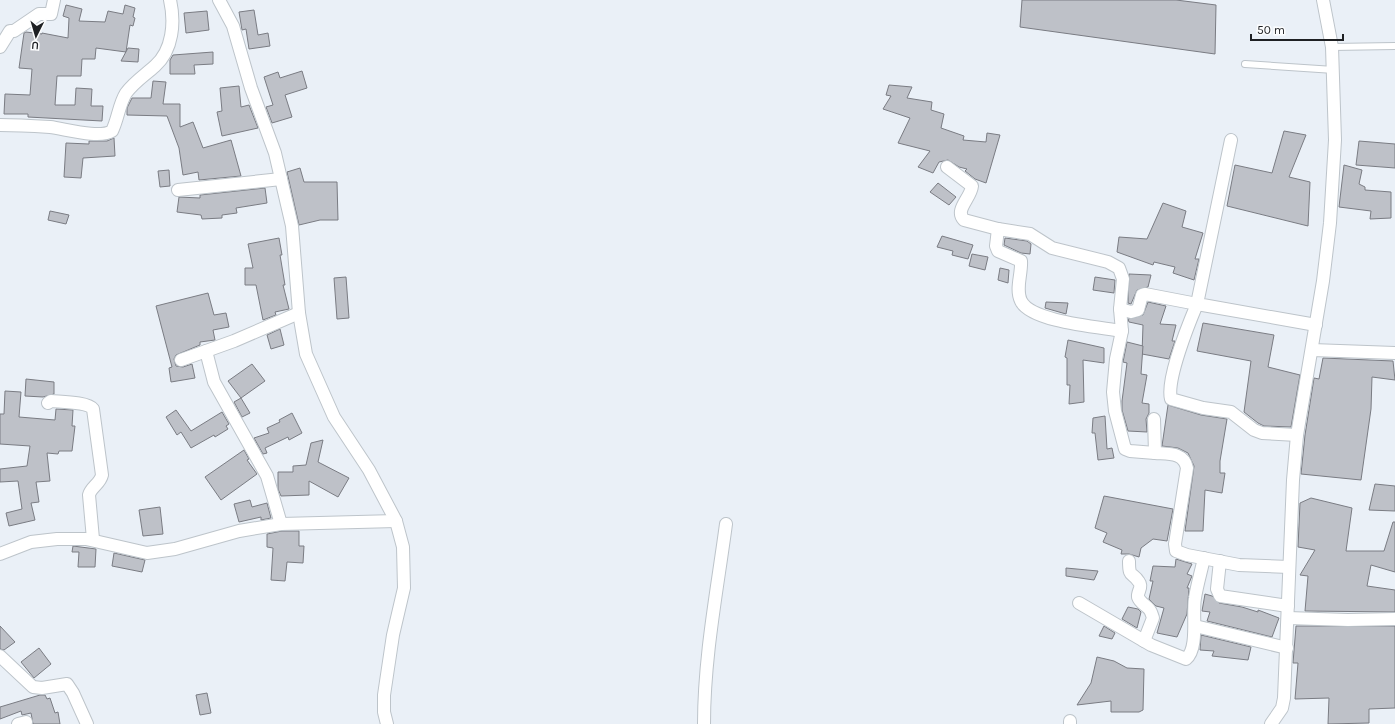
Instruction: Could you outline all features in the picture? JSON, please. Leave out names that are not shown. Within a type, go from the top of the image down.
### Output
[{"type":"street","points":[[0,46],[10,31],[14,31],[39,14],[51,14],[54,0]]},
{"type":"street","points":[[0,125],[52,128],[96,134],[112,131],[125,95],[133,83],[156,65],[165,54],[170,41],[173,11],[170,0]]},
{"type":"street","points":[[219,0],[233,26],[251,88],[275,153],[292,226],[298,313],[306,354],[320,389],[334,417],[369,470],[396,521],[403,547],[404,588],[387,667],[384,695],[387,724]]},
{"type":"street","points":[[1271,724],[1276,719],[1283,703],[1297,435],[1316,325],[1330,223],[1336,140],[1332,47],[1323,0]]},
{"type":"street","points":[[1231,140],[1197,304],[1177,360],[1171,391],[1171,399],[1203,408],[1231,412],[1254,430],[1262,433],[1297,435]]},
{"type":"street","points":[[947,168],[972,186],[971,191],[960,211],[961,218],[964,220],[998,230],[1030,234],[1052,248],[1116,266],[1122,273],[1123,279],[1120,309],[1122,331],[1116,359],[1113,392],[1115,411],[1122,443],[1127,450],[1180,456],[1186,461],[1187,468],[1175,548],[1177,552],[1239,565],[1289,567]]},
{"type":"street","points":[[178,190],[281,179]]},
{"type":"street","points":[[998,230],[996,246],[998,251],[1020,261],[1019,297],[1026,309],[1044,318],[1122,331]]},
{"type":"street","points":[[1120,309],[1131,312],[1138,310],[1142,295],[1145,294],[1316,325]]},
{"type":"street","points":[[181,360],[234,341],[298,313]]},
{"type":"street","points":[[206,350],[214,382],[266,476],[281,524]]},
{"type":"street","points":[[1312,350],[1395,354]]},
{"type":"street","points":[[48,403],[51,401],[76,403],[89,405],[93,409],[102,475],[101,480],[90,491],[93,539]]},
{"type":"street","points":[[1154,419],[1154,453]]},
{"type":"street","points":[[0,554],[31,542],[57,539],[93,539],[147,553],[175,549],[239,531],[281,524],[396,521]]},
{"type":"street","points":[[704,724],[709,646],[726,524]]},
{"type":"street","points":[[1079,603],[1144,641],[1186,659],[1190,655],[1195,626],[1193,616],[1194,599],[1204,558]]},
{"type":"street","points":[[1129,561],[1129,571],[1141,586],[1138,597],[1140,601],[1149,609],[1153,618],[1144,641]]},
{"type":"street","points":[[1220,561],[1217,589],[1220,596],[1288,612],[1348,620],[1395,619]]},
{"type":"street","points":[[1195,626],[1287,648]]},
{"type":"street","points":[[0,656],[34,687],[42,688],[66,684],[73,693],[87,724]]},
{"type":"lane","points":[[1332,47],[1395,46]]},
{"type":"lane","points":[[1245,64],[1334,70]]},
{"type":"building","points":[[1022,0],[1176,0],[1216,5],[1215,54],[1020,27]]},
{"type":"building","points":[[66,5],[82,9],[79,21],[105,22],[108,11],[123,14],[125,5],[135,8],[133,17],[135,18],[133,26],[130,25],[126,52],[96,48],[95,59],[82,59],[81,76],[57,76],[55,105],[75,105],[76,88],[92,89],[91,106],[103,106],[102,121],[28,117],[28,114],[4,114],[5,94],[30,95],[32,69],[19,68],[24,33],[42,33],[68,38],[69,18],[63,16]]},
{"type":"building","points":[[254,10],[258,35],[268,33],[270,46],[249,49],[246,29],[242,30],[239,12]]},
{"type":"building","points":[[207,11],[209,30],[186,33],[184,13]]},
{"type":"building","points":[[128,48],[139,49],[138,62],[121,61]]},
{"type":"building","points":[[213,52],[213,64],[194,65],[195,74],[170,74],[170,60],[173,55]]},
{"type":"building","points":[[302,71],[307,88],[285,95],[292,117],[272,123],[266,107],[273,105],[264,77],[278,72],[280,78]]},
{"type":"building","points":[[153,81],[166,82],[163,104],[180,104],[180,127],[193,122],[203,148],[231,140],[241,176],[199,180],[198,172],[183,175],[179,148],[167,116],[127,115],[127,108],[132,98],[151,98]]},
{"type":"building","points":[[889,85],[912,87],[907,98],[932,102],[931,110],[944,114],[941,128],[964,136],[963,140],[986,142],[987,133],[1000,135],[986,183],[975,179],[965,171],[967,169],[959,167],[948,160],[939,162],[933,173],[918,167],[930,151],[898,143],[910,118],[883,109],[891,96],[886,95]]},
{"type":"building","points":[[239,86],[241,107],[249,105],[258,128],[222,136],[217,112],[222,111],[220,88]]},
{"type":"building","points":[[1284,131],[1306,135],[1289,177],[1310,182],[1308,226],[1227,206],[1235,165],[1272,173]]},
{"type":"building","points":[[114,138],[115,156],[83,158],[81,178],[64,177],[66,143],[89,144],[89,141],[107,141]]},
{"type":"building","points":[[1359,141],[1395,144],[1395,168],[1356,165]]},
{"type":"building","points":[[1344,165],[1362,170],[1359,184],[1365,187],[1365,190],[1391,192],[1391,218],[1370,219],[1371,211],[1339,207]]},
{"type":"building","points":[[300,168],[304,182],[337,182],[338,220],[320,220],[299,225],[287,172]]},
{"type":"building","points":[[169,170],[170,186],[160,187],[158,171]]},
{"type":"building","points":[[938,183],[956,197],[949,205],[930,192]]},
{"type":"building","points":[[265,188],[267,203],[236,208],[237,213],[222,215],[222,218],[202,219],[201,215],[177,212],[179,197],[200,198],[200,195]]},
{"type":"building","points":[[1163,203],[1186,211],[1182,227],[1203,233],[1195,259],[1199,259],[1194,280],[1173,273],[1175,267],[1154,262],[1153,265],[1117,252],[1119,237],[1147,239]]},
{"type":"building","points":[[50,211],[69,215],[66,224],[48,220]]},
{"type":"building","points":[[942,236],[973,245],[968,259],[952,255],[953,251],[937,247]]},
{"type":"building","points":[[279,238],[285,285],[283,285],[289,309],[275,312],[276,315],[263,320],[256,285],[245,285],[245,268],[253,268],[248,244]]},
{"type":"building","points":[[1005,238],[1027,241],[1031,244],[1030,254],[1021,253],[1004,245]]},
{"type":"building","points":[[972,254],[988,257],[985,270],[969,266]]},
{"type":"building","points":[[1000,268],[1009,270],[1008,283],[998,280]]},
{"type":"building","points":[[1129,274],[1151,275],[1148,287],[1137,290],[1131,304],[1128,303]]},
{"type":"building","points":[[346,277],[349,318],[337,319],[334,278]]},
{"type":"building","points":[[1095,277],[1115,280],[1114,293],[1093,290]]},
{"type":"building","points":[[208,293],[214,315],[226,313],[229,327],[213,330],[215,340],[200,342],[200,345],[176,355],[174,359],[176,366],[183,367],[192,364],[195,378],[171,382],[169,368],[172,367],[156,306]]},
{"type":"building","points":[[1046,302],[1068,303],[1066,314],[1045,308]]},
{"type":"building","points":[[1148,302],[1166,306],[1160,324],[1176,325],[1172,341],[1175,341],[1169,359],[1142,354],[1143,325],[1129,322],[1128,319],[1143,315]]},
{"type":"building","points":[[1203,323],[1274,335],[1268,367],[1300,375],[1291,427],[1264,426],[1244,412],[1251,361],[1197,351]]},
{"type":"building","points":[[280,329],[284,345],[271,349],[267,335]]},
{"type":"building","points":[[1068,340],[1104,348],[1104,363],[1083,360],[1084,402],[1069,404],[1070,385],[1067,385],[1067,358],[1065,357]]},
{"type":"building","points":[[1127,342],[1143,346],[1141,374],[1147,375],[1142,403],[1149,404],[1149,413],[1146,419],[1147,432],[1128,431],[1122,410],[1127,363],[1123,362]]},
{"type":"building","points":[[1323,358],[1393,361],[1395,380],[1372,377],[1371,409],[1361,480],[1301,474],[1305,435],[1314,378],[1319,379]]},
{"type":"building","points":[[252,364],[265,381],[241,398],[228,381]]},
{"type":"building","points":[[26,379],[54,382],[54,394],[43,397],[25,396]]},
{"type":"building","points":[[5,391],[21,392],[19,417],[55,420],[56,409],[73,410],[72,426],[75,426],[72,451],[59,451],[58,454],[47,453],[50,481],[36,482],[39,502],[31,503],[35,520],[9,526],[6,513],[22,509],[18,481],[0,482],[0,469],[27,466],[30,446],[0,444],[0,414],[4,414]]},
{"type":"building","points":[[241,398],[250,413],[242,417],[234,402]]},
{"type":"building","points":[[1168,405],[1201,415],[1227,419],[1220,461],[1220,473],[1225,473],[1222,493],[1205,490],[1203,531],[1185,531],[1194,466],[1188,453],[1178,448],[1162,446]]},
{"type":"building","points":[[176,410],[191,431],[222,412],[229,424],[226,426],[228,429],[191,448],[181,432],[177,435],[166,417]]},
{"type":"building","points":[[292,413],[302,433],[289,440],[288,437],[265,448],[267,453],[263,454],[254,438],[269,433],[267,428],[280,422],[279,420]]},
{"type":"building","points":[[1105,416],[1107,449],[1112,448],[1114,458],[1098,460],[1095,433],[1092,433],[1093,418]]},
{"type":"building","points":[[323,440],[318,462],[349,478],[338,497],[309,481],[309,495],[281,496],[278,489],[278,472],[293,472],[293,466],[306,465],[311,443]]},
{"type":"building","points":[[244,450],[249,459],[247,460],[257,474],[221,500],[205,477]]},
{"type":"building","points":[[1375,484],[1395,486],[1395,511],[1369,510]]},
{"type":"building","points":[[1104,496],[1173,509],[1167,541],[1153,539],[1141,548],[1139,557],[1129,554],[1121,554],[1122,550],[1103,542],[1107,533],[1095,528]]},
{"type":"building","points":[[1311,498],[1352,508],[1346,551],[1384,551],[1393,522],[1395,522],[1395,572],[1371,565],[1367,586],[1395,590],[1395,612],[1305,611],[1308,576],[1300,575],[1315,550],[1298,547],[1300,503]]},
{"type":"building","points":[[250,500],[252,507],[267,503],[271,518],[261,520],[261,517],[239,522],[234,504]]},
{"type":"building","points":[[160,507],[163,534],[143,536],[139,510]]},
{"type":"building","points":[[282,531],[299,531],[299,546],[304,546],[303,563],[287,562],[285,581],[271,580],[273,548],[267,547],[267,534]]},
{"type":"building","points":[[73,546],[96,549],[95,567],[78,567],[79,552],[72,552]]},
{"type":"building","points":[[114,553],[145,560],[142,572],[112,566]]},
{"type":"building","points":[[1176,559],[1192,564],[1187,574],[1192,576],[1187,588],[1189,588],[1187,614],[1177,637],[1157,633],[1164,608],[1156,606],[1149,599],[1153,581],[1150,581],[1153,566],[1175,567]]},
{"type":"building","points":[[1066,568],[1098,571],[1094,580],[1066,576]]},
{"type":"building","points":[[1205,594],[1212,596],[1219,603],[1242,607],[1258,612],[1258,610],[1279,618],[1272,637],[1207,621],[1210,612],[1202,611]]},
{"type":"building","points":[[1128,607],[1138,609],[1141,612],[1137,628],[1122,619]]},
{"type":"building","points":[[0,626],[15,642],[4,650],[0,649]]},
{"type":"building","points":[[1104,626],[1115,633],[1112,639],[1099,636]]},
{"type":"building","points":[[1296,626],[1395,626],[1395,708],[1369,709],[1369,723],[1328,724],[1329,698],[1295,699],[1298,663],[1293,663]]},
{"type":"building","points":[[1201,635],[1251,647],[1248,660],[1212,656],[1214,651],[1200,650]]},
{"type":"building","points":[[39,648],[51,664],[34,678],[21,662]]},
{"type":"building","points":[[1097,657],[1114,661],[1127,668],[1144,669],[1143,710],[1139,712],[1111,712],[1111,701],[1077,705],[1091,683]]},
{"type":"building","points":[[207,693],[211,713],[200,715],[196,695]]},
{"type":"building","points":[[40,695],[45,695],[47,699],[50,698],[55,713],[58,712],[60,724],[33,724],[31,713],[22,715],[21,711],[0,719],[0,707]]}]
